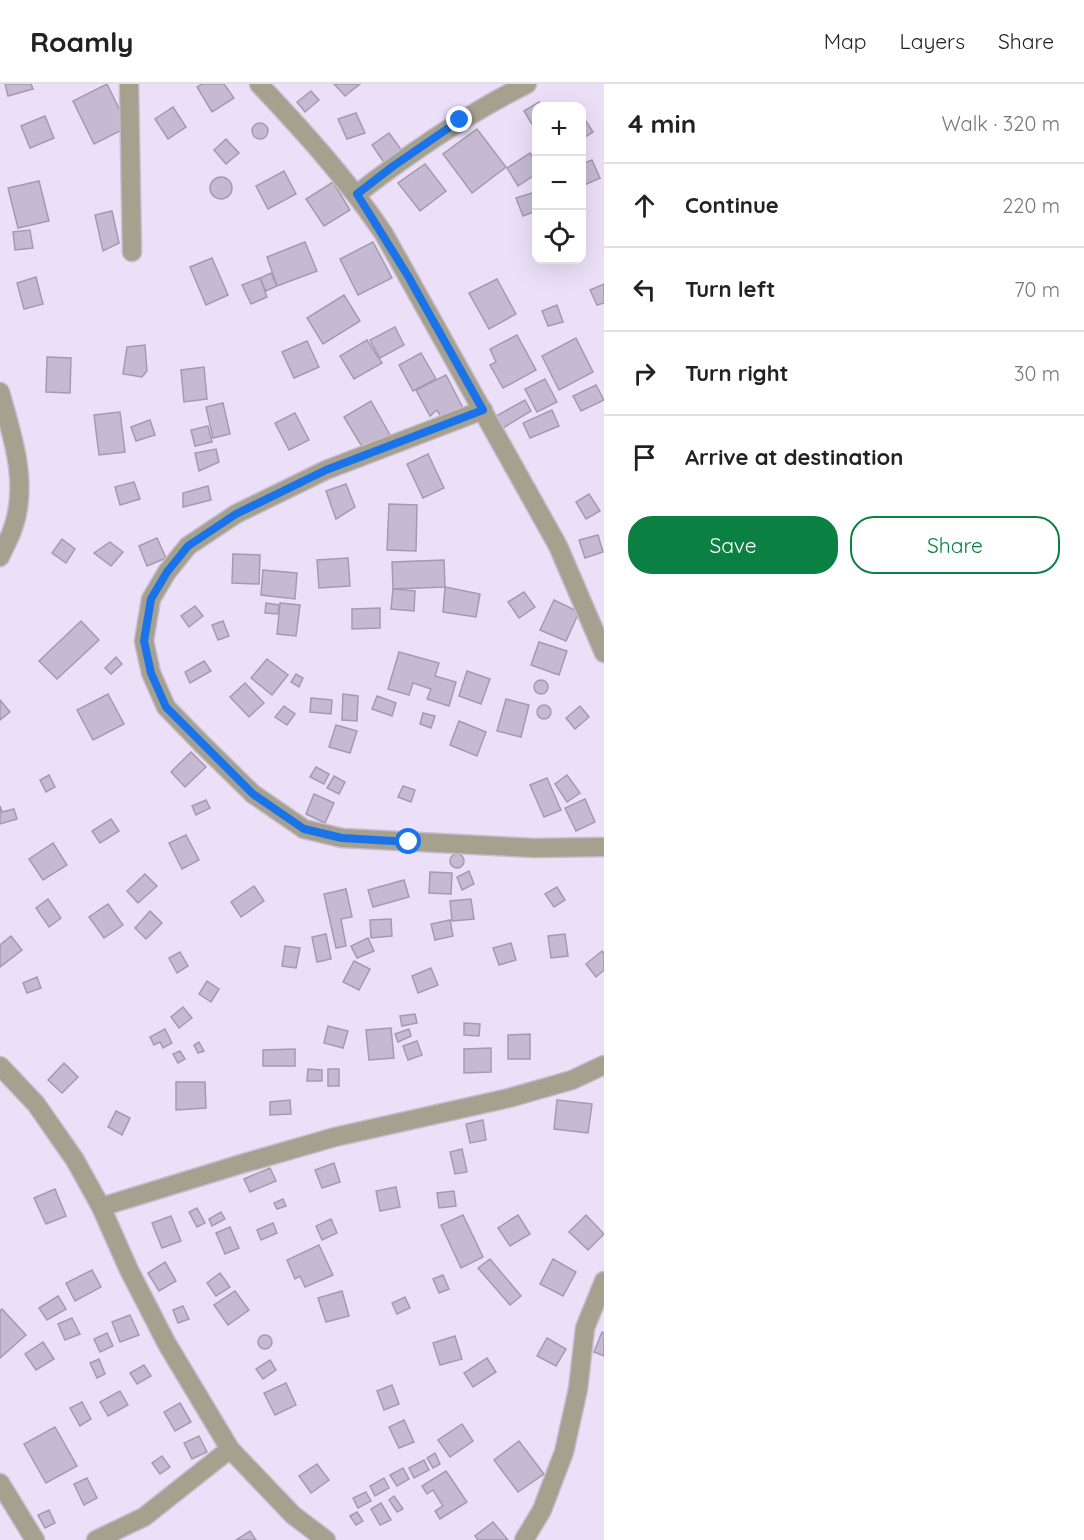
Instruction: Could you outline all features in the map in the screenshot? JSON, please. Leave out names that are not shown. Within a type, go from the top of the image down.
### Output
[{"type":"street","points":[[129,84],[132,252]]},
{"type":"street","points":[[259,84],[317,145],[357,194],[408,276],[558,546],[604,654]]},
{"type":"street","points":[[357,194],[460,120],[485,104],[526,84]]},
{"type":"street","points":[[0,392],[19,468],[20,496],[14,526],[0,557]]},
{"type":"street","points":[[483,410],[326,470],[236,514],[188,546],[167,572],[151,599],[144,641],[151,673],[166,707],[201,743],[253,794],[304,829],[342,838],[534,848],[604,847]]},
{"type":"street","points":[[101,1207],[335,1137],[509,1098],[572,1080],[604,1065]]},
{"type":"street","points":[[0,1066],[36,1104],[75,1160],[101,1207],[129,1270],[167,1344],[230,1449],[293,1515],[326,1540]]},
{"type":"street","points":[[524,1540],[542,1510],[564,1452],[578,1389],[585,1328],[604,1281]]},
{"type":"street","points":[[96,1540],[144,1517],[230,1449]]},
{"type":"street","points":[[0,1483],[35,1540]]},
{"type":"building","points":[[5,84],[31,84],[33,89],[8,96]]},
{"type":"building","points":[[107,84],[128,127],[94,144],[73,101]]},
{"type":"building","points":[[202,84],[224,84],[234,98],[212,112],[197,87]]},
{"type":"building","points":[[334,84],[360,84],[345,96]]},
{"type":"building","points":[[311,91],[319,100],[305,112],[297,102]]},
{"type":"building","points":[[532,106],[532,124],[524,111]]},
{"type":"building","points":[[173,107],[186,127],[168,139],[155,119]]},
{"type":"building","points":[[356,113],[365,133],[347,139],[338,119]]},
{"type":"building","points":[[45,116],[54,138],[30,148],[21,126]]},
{"type":"building","points":[[586,121],[593,132],[586,136]]},
{"type":"building","points":[[260,123],[266,125],[268,131],[266,137],[260,139],[254,137],[252,131],[254,125]]},
{"type":"building","points":[[477,129],[506,167],[472,193],[443,154]]},
{"type":"building","points":[[389,133],[403,152],[385,164],[372,145]]},
{"type":"building","points":[[226,139],[239,153],[226,164],[214,150]]},
{"type":"building","points":[[530,153],[532,156],[532,177],[518,186],[507,168]]},
{"type":"building","points":[[592,160],[600,178],[586,184],[586,162]]},
{"type":"building","points":[[425,164],[446,191],[420,211],[398,183]]},
{"type":"building","points":[[284,171],[296,194],[268,209],[256,186]]},
{"type":"building","points":[[221,177],[229,180],[232,188],[229,196],[221,199],[213,196],[210,188],[213,180]]},
{"type":"building","points":[[39,181],[49,221],[18,228],[8,188]]},
{"type":"building","points":[[333,182],[350,210],[324,226],[306,199]]},
{"type":"building","points":[[532,193],[532,213],[523,216],[516,198]]},
{"type":"building","points":[[112,211],[119,243],[103,251],[95,215]]},
{"type":"building","points":[[30,230],[33,248],[15,250],[13,232]]},
{"type":"building","points":[[305,242],[317,271],[277,286],[267,257]]},
{"type":"building","points":[[373,242],[392,278],[358,295],[340,259]]},
{"type":"building","points":[[212,258],[228,295],[206,305],[190,267]]},
{"type":"building","points":[[271,273],[277,286],[266,291],[260,278]]},
{"type":"building","points":[[36,277],[43,304],[24,309],[17,283]]},
{"type":"building","points":[[260,278],[267,297],[251,304],[242,285]]},
{"type":"building","points":[[497,279],[516,314],[489,329],[469,293]]},
{"type":"building","points":[[604,284],[604,303],[597,305],[590,290]]},
{"type":"building","points":[[344,295],[360,321],[323,344],[307,318]]},
{"type":"building","points":[[557,305],[563,322],[548,326],[542,311]]},
{"type":"building","points":[[395,327],[404,345],[380,358],[370,340]]},
{"type":"building","points":[[517,335],[536,370],[503,388],[490,365],[496,362],[490,349]]},
{"type":"building","points":[[576,338],[593,372],[559,390],[542,356]]},
{"type":"building","points":[[367,340],[382,363],[354,379],[340,356]]},
{"type":"building","points":[[307,341],[319,367],[294,378],[282,352]]},
{"type":"building","points":[[145,345],[147,371],[142,377],[123,374],[127,347]]},
{"type":"building","points":[[421,353],[436,379],[413,391],[399,365]]},
{"type":"building","points":[[47,357],[71,358],[70,393],[46,392]]},
{"type":"building","points":[[204,367],[207,399],[184,402],[181,370]]},
{"type":"building","points":[[446,375],[465,412],[444,423],[437,410],[430,416],[416,390]]},
{"type":"building","points":[[545,379],[557,402],[537,412],[525,389]]},
{"type":"building","points":[[596,385],[604,400],[581,411],[573,396]]},
{"type":"building","points":[[525,400],[531,411],[503,428],[496,416]]},
{"type":"building","points":[[371,401],[390,435],[364,450],[344,417]]},
{"type":"building","points":[[223,403],[230,434],[213,438],[206,407]]},
{"type":"building","points":[[552,410],[559,426],[530,438],[523,423]]},
{"type":"building","points":[[120,412],[125,452],[99,455],[94,415]]},
{"type":"building","points":[[295,413],[309,440],[289,450],[275,423]]},
{"type":"building","points":[[150,420],[155,435],[136,441],[131,427]]},
{"type":"building","points":[[208,426],[212,442],[195,446],[191,430]]},
{"type":"building","points":[[216,449],[219,462],[199,471],[195,453]]},
{"type":"building","points":[[428,454],[444,488],[423,498],[407,464]]},
{"type":"building","points":[[134,482],[140,499],[120,505],[115,487]]},
{"type":"building","points":[[346,484],[355,507],[336,519],[326,491]]},
{"type":"building","points":[[208,486],[211,500],[183,507],[183,493]]},
{"type":"building","points":[[589,494],[600,511],[586,519],[576,502]]},
{"type":"building","points":[[389,504],[417,505],[416,551],[387,550]]},
{"type":"building","points":[[598,535],[603,552],[585,558],[579,540]]},
{"type":"building","points":[[157,538],[166,558],[147,566],[139,546]]},
{"type":"building","points":[[62,539],[75,549],[66,563],[52,553]]},
{"type":"building","points":[[110,542],[123,552],[111,566],[94,553]]},
{"type":"building","points":[[233,554],[260,555],[259,584],[232,583]]},
{"type":"building","points":[[348,558],[350,586],[319,588],[317,560]]},
{"type":"building","points":[[444,560],[445,587],[393,589],[392,562]]},
{"type":"building","points":[[263,570],[297,573],[295,599],[261,595]]},
{"type":"building","points":[[445,587],[480,594],[476,617],[443,612]]},
{"type":"building","points":[[393,589],[415,591],[414,611],[391,609]]},
{"type":"building","points":[[524,592],[535,607],[519,618],[508,602]]},
{"type":"building","points":[[554,600],[579,612],[566,641],[540,630]]},
{"type":"building","points":[[266,603],[279,605],[278,614],[265,613]]},
{"type":"building","points":[[280,603],[300,605],[296,636],[277,634]]},
{"type":"building","points":[[195,606],[203,616],[189,627],[181,616]]},
{"type":"building","points":[[380,608],[380,628],[352,629],[352,609]]},
{"type":"building","points":[[81,621],[99,640],[57,679],[39,661]]},
{"type":"building","points":[[223,621],[229,636],[218,640],[212,625]]},
{"type":"building","points":[[539,642],[567,651],[559,675],[531,665]]},
{"type":"building","points":[[399,652],[439,663],[435,676],[456,682],[449,706],[427,699],[431,689],[413,683],[409,695],[388,689]]},
{"type":"building","points":[[116,657],[122,664],[111,674],[105,668]]},
{"type":"building","points":[[267,659],[288,675],[272,695],[251,678]]},
{"type":"building","points":[[204,661],[211,671],[190,683],[185,672]]},
{"type":"building","points":[[467,671],[490,679],[481,704],[459,696]]},
{"type":"building","points":[[296,674],[303,678],[299,687],[291,682]]},
{"type":"building","points":[[538,680],[544,680],[548,687],[544,694],[538,694],[534,690],[534,684]]},
{"type":"building","points":[[245,683],[264,703],[249,717],[230,697]]},
{"type":"building","points":[[108,694],[124,724],[93,740],[77,710]]},
{"type":"building","points":[[343,694],[358,696],[357,721],[342,720]]},
{"type":"building","points":[[377,696],[396,703],[392,716],[372,709]]},
{"type":"building","points":[[311,698],[332,700],[331,714],[310,712]]},
{"type":"building","points":[[506,699],[529,705],[521,737],[497,731]]},
{"type":"building","points":[[0,700],[10,712],[0,720]]},
{"type":"building","points":[[541,705],[547,705],[551,712],[547,719],[541,719],[537,715],[537,709]]},
{"type":"building","points":[[284,706],[295,714],[287,725],[275,717]]},
{"type":"building","points":[[580,706],[589,717],[575,729],[566,718]]},
{"type":"building","points":[[423,713],[435,716],[431,728],[420,724]]},
{"type":"building","points":[[459,721],[486,732],[477,756],[450,745]]},
{"type":"building","points":[[336,725],[357,731],[350,753],[329,747]]},
{"type":"building","points":[[191,752],[206,767],[185,787],[171,772]]},
{"type":"building","points":[[316,767],[329,774],[324,784],[310,777]]},
{"type":"building","points":[[49,775],[55,787],[46,792],[40,780]]},
{"type":"building","points":[[567,775],[580,793],[567,802],[555,784]]},
{"type":"building","points":[[334,776],[345,782],[339,794],[327,788]]},
{"type":"building","points":[[547,778],[561,810],[544,817],[530,785]]},
{"type":"building","points":[[403,786],[415,790],[411,802],[398,797]]},
{"type":"building","points":[[314,794],[334,803],[325,823],[306,814]]},
{"type":"building","points":[[585,799],[595,822],[576,831],[565,808]]},
{"type":"building","points":[[206,800],[210,808],[196,815],[192,806]]},
{"type":"building","points":[[0,806],[2,812],[14,809],[17,819],[0,824]]},
{"type":"building","points":[[111,819],[119,831],[100,843],[92,831]]},
{"type":"building","points":[[186,835],[199,860],[182,869],[169,843]]},
{"type":"building","points":[[53,843],[67,865],[43,880],[29,859]]},
{"type":"building","points":[[454,854],[460,854],[464,861],[460,868],[454,868],[450,864],[450,858]]},
{"type":"building","points":[[469,871],[474,884],[462,890],[457,877]]},
{"type":"building","points":[[430,872],[452,873],[451,894],[429,893]]},
{"type":"building","points":[[145,874],[157,886],[138,903],[127,891]]},
{"type":"building","points":[[404,880],[409,897],[373,907],[368,890]]},
{"type":"building","points":[[254,886],[264,901],[241,917],[231,902]]},
{"type":"building","points":[[557,887],[565,900],[554,907],[545,894]]},
{"type":"building","points":[[346,889],[352,917],[341,919],[346,946],[336,948],[324,894]]},
{"type":"building","points":[[48,899],[61,918],[49,927],[36,908]]},
{"type":"building","points":[[471,899],[474,919],[452,921],[450,901]]},
{"type":"building","points":[[108,904],[123,925],[104,938],[89,917]]},
{"type":"building","points":[[150,911],[162,923],[146,939],[135,928]]},
{"type":"building","points":[[391,919],[392,936],[371,938],[370,920]]},
{"type":"building","points":[[450,920],[453,936],[435,940],[431,924]]},
{"type":"building","points":[[326,934],[331,959],[317,962],[312,937]]},
{"type":"building","points":[[565,934],[568,956],[551,958],[548,936]]},
{"type":"building","points":[[11,936],[22,950],[0,967],[0,945]]},
{"type":"building","points":[[368,938],[374,951],[357,958],[351,946]]},
{"type":"building","points":[[511,943],[516,960],[499,965],[493,948]]},
{"type":"building","points":[[285,946],[300,948],[296,968],[282,966]]},
{"type":"building","points":[[602,951],[604,970],[596,977],[586,964]]},
{"type":"building","points":[[180,952],[188,966],[177,973],[169,958]]},
{"type":"building","points":[[354,961],[370,969],[359,990],[343,982]]},
{"type":"building","points":[[431,968],[438,985],[418,993],[412,976]]},
{"type":"building","points":[[37,977],[41,988],[27,993],[23,983]]},
{"type":"building","points":[[207,981],[219,989],[211,1002],[199,994]]},
{"type":"building","points":[[183,1007],[192,1018],[179,1028],[171,1017]]},
{"type":"building","points":[[415,1014],[417,1023],[402,1026],[400,1016]]},
{"type":"building","points":[[464,1023],[480,1024],[479,1036],[464,1035]]},
{"type":"building","points":[[328,1026],[348,1031],[343,1048],[324,1043]]},
{"type":"building","points":[[391,1028],[394,1058],[369,1060],[366,1030]]},
{"type":"building","points":[[165,1029],[172,1043],[163,1048],[160,1042],[154,1045],[150,1037]]},
{"type":"building","points":[[409,1029],[411,1036],[398,1042],[395,1034]]},
{"type":"building","points":[[530,1034],[530,1059],[508,1059],[508,1035]]},
{"type":"building","points":[[417,1041],[422,1055],[408,1060],[403,1046]]},
{"type":"building","points":[[199,1042],[204,1051],[198,1053],[194,1045]]},
{"type":"building","points":[[491,1048],[491,1072],[464,1073],[464,1049]]},
{"type":"building","points":[[295,1049],[295,1066],[263,1066],[263,1050]]},
{"type":"building","points":[[180,1051],[185,1059],[178,1063],[173,1054]]},
{"type":"building","points":[[64,1063],[78,1077],[62,1093],[48,1080]]},
{"type":"building","points":[[308,1069],[322,1070],[322,1081],[307,1081]]},
{"type":"building","points":[[328,1069],[339,1069],[339,1086],[328,1086]]},
{"type":"building","points":[[176,1082],[205,1082],[206,1108],[176,1110]]},
{"type":"building","points":[[290,1100],[291,1114],[270,1115],[270,1102]]},
{"type":"building","points":[[557,1100],[592,1104],[588,1133],[554,1129]]},
{"type":"building","points":[[116,1111],[130,1118],[122,1135],[108,1127]]},
{"type":"building","points":[[483,1120],[486,1140],[470,1143],[466,1124]]},
{"type":"building","points":[[462,1149],[467,1172],[455,1174],[450,1152]]},
{"type":"building","points":[[334,1163],[340,1182],[322,1188],[315,1170]]},
{"type":"building","points":[[270,1168],[276,1181],[250,1192],[244,1179]]},
{"type":"building","points":[[396,1187],[400,1207],[380,1211],[376,1191]]},
{"type":"building","points":[[55,1189],[66,1216],[46,1224],[34,1198]]},
{"type":"building","points":[[454,1191],[456,1206],[439,1208],[437,1193]]},
{"type":"building","points":[[283,1199],[286,1206],[277,1209],[274,1203]]},
{"type":"building","points":[[197,1208],[205,1223],[197,1227],[189,1212]]},
{"type":"building","points":[[221,1212],[225,1219],[212,1226],[209,1219]]},
{"type":"building","points":[[463,1215],[483,1257],[461,1268],[441,1225]]},
{"type":"building","points":[[518,1215],[530,1234],[510,1246],[498,1228]]},
{"type":"building","points":[[586,1215],[604,1234],[588,1250],[569,1232]]},
{"type":"building","points":[[171,1216],[181,1241],[162,1248],[152,1223]]},
{"type":"building","points":[[331,1219],[337,1233],[322,1240],[316,1226]]},
{"type":"building","points":[[273,1223],[277,1233],[261,1240],[257,1230]]},
{"type":"building","points":[[230,1227],[239,1248],[225,1254],[216,1233]]},
{"type":"building","points":[[319,1245],[333,1275],[305,1287],[300,1276],[295,1279],[287,1260]]},
{"type":"building","points":[[490,1259],[521,1296],[510,1305],[478,1268]]},
{"type":"building","points":[[553,1259],[576,1272],[563,1296],[540,1284]]},
{"type":"building","points":[[165,1262],[176,1281],[159,1291],[148,1273]]},
{"type":"building","points":[[92,1270],[101,1287],[75,1301],[66,1283]]},
{"type":"building","points":[[220,1273],[230,1287],[216,1296],[207,1283]]},
{"type":"building","points":[[443,1275],[449,1289],[439,1293],[433,1279]]},
{"type":"building","points":[[235,1291],[249,1310],[228,1325],[214,1305]]},
{"type":"building","points":[[342,1291],[349,1316],[326,1322],[318,1298]]},
{"type":"building","points":[[58,1296],[66,1309],[47,1320],[39,1308]]},
{"type":"building","points":[[405,1297],[410,1308],[397,1314],[392,1303]]},
{"type":"building","points":[[183,1306],[189,1319],[178,1323],[173,1310]]},
{"type":"building","points":[[2,1309],[26,1335],[0,1358],[0,1311]]},
{"type":"building","points":[[130,1315],[139,1335],[120,1342],[112,1322]]},
{"type":"building","points":[[72,1318],[80,1334],[65,1340],[58,1324]]},
{"type":"building","points":[[602,1332],[604,1333],[604,1356],[594,1352]]},
{"type":"building","points":[[107,1333],[113,1346],[100,1352],[94,1339]]},
{"type":"building","points":[[262,1335],[268,1335],[272,1342],[268,1349],[262,1349],[258,1345],[258,1339]]},
{"type":"building","points":[[455,1336],[462,1359],[440,1365],[433,1343]]},
{"type":"building","points":[[547,1338],[566,1349],[556,1366],[537,1356]]},
{"type":"building","points":[[43,1342],[54,1359],[36,1370],[25,1354]]},
{"type":"building","points":[[487,1358],[496,1372],[473,1387],[464,1373]]},
{"type":"building","points":[[99,1359],[105,1374],[97,1378],[90,1363]]},
{"type":"building","points":[[270,1360],[276,1370],[263,1379],[256,1369]]},
{"type":"building","points":[[144,1365],[151,1376],[137,1384],[130,1373]]},
{"type":"building","points":[[286,1383],[296,1405],[275,1415],[264,1393]]},
{"type":"building","points":[[392,1385],[399,1404],[384,1410],[377,1391]]},
{"type":"building","points":[[120,1391],[128,1405],[108,1416],[100,1402]]},
{"type":"building","points":[[82,1402],[91,1419],[80,1426],[70,1408]]},
{"type":"building","points":[[180,1403],[191,1422],[175,1431],[164,1412]]},
{"type":"building","points":[[404,1420],[414,1442],[399,1448],[389,1427]]},
{"type":"building","points":[[462,1424],[473,1441],[450,1457],[438,1440]]},
{"type":"building","points":[[55,1427],[77,1466],[46,1483],[24,1444]]},
{"type":"building","points":[[199,1436],[207,1452],[192,1459],[184,1443]]},
{"type":"building","points":[[519,1441],[544,1474],[518,1492],[494,1460]]},
{"type":"building","points":[[435,1453],[440,1464],[433,1468],[427,1458]]},
{"type":"building","points":[[162,1456],[170,1467],[160,1474],[152,1463]]},
{"type":"building","points":[[424,1460],[429,1470],[414,1478],[409,1468]]},
{"type":"building","points":[[317,1464],[329,1480],[311,1493],[299,1476]]},
{"type":"building","points":[[403,1468],[409,1479],[397,1486],[390,1475]]},
{"type":"building","points":[[446,1471],[467,1502],[440,1519],[435,1511],[443,1506],[433,1490],[427,1494],[422,1486]]},
{"type":"building","points":[[87,1478],[97,1498],[84,1505],[74,1484]]},
{"type":"building","points":[[384,1478],[389,1488],[375,1496],[370,1486]]},
{"type":"building","points":[[366,1492],[371,1501],[358,1508],[353,1498]]},
{"type":"building","points":[[394,1496],[403,1509],[397,1512],[389,1500]]},
{"type":"building","points":[[381,1503],[391,1520],[380,1525],[371,1509]]},
{"type":"building","points":[[49,1510],[55,1523],[45,1528],[38,1515]]},
{"type":"building","points":[[357,1512],[363,1521],[356,1525],[350,1516]]},
{"type":"building","points":[[493,1522],[508,1540],[478,1540],[475,1536]]},
{"type":"building","points":[[250,1531],[256,1540],[236,1540]]},
{"type":"route","points":[[409,842],[342,838],[304,829],[253,794],[166,707],[151,673],[144,641],[151,599],[167,572],[188,546],[236,514],[326,470],[483,410],[384,234],[357,194],[460,120]]}]
